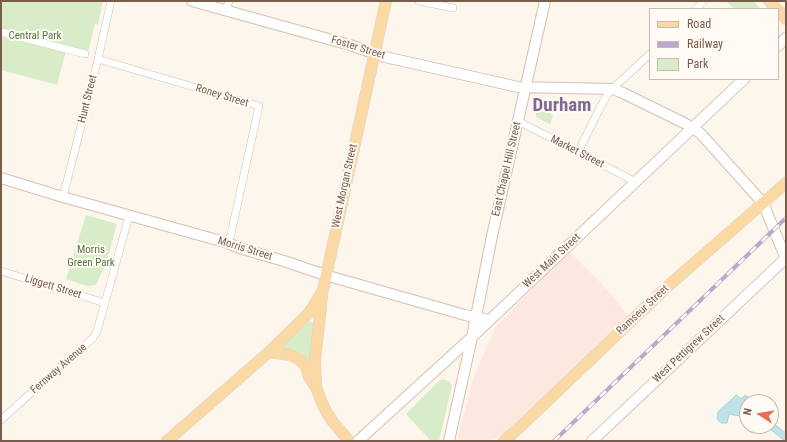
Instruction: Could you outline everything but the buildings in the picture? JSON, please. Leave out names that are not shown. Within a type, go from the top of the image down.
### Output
[{"type":"main road","name":"West Morgan Street","points":[[167,441],[269,352],[308,314],[323,290],[386,1]]},
{"type":"main road","name":"Ramseur Street","points":[[504,441],[668,286],[786,183]]},
{"type":"main road","points":[[316,387],[316,355],[323,290]]},
{"type":"main road","points":[[269,352],[290,355],[300,360],[306,366],[309,377],[316,387],[330,418],[349,441]]},
{"type":"street","name":"Hunt Street","points":[[63,197],[112,1]]},
{"type":"street","name":"Foster Street","points":[[192,1],[228,6],[385,57],[518,87],[613,89]]},
{"type":"street","points":[[419,1],[453,8]]},
{"type":"street","name":"East Chapel Hill Street","points":[[449,441],[472,337],[489,249],[545,1]]},
{"type":"street","points":[[1,32],[85,54]]},
{"type":"street","points":[[578,152],[602,104],[613,89],[649,55]]},
{"type":"street","name":"Roney Street","points":[[98,59],[258,106],[228,243]]},
{"type":"street","name":"West Main Street","points":[[358,441],[472,337],[743,80]]},
{"type":"street","points":[[613,89],[684,123],[701,134],[763,202],[786,258]]},
{"type":"street","name":"Market Street","points":[[518,121],[636,182]]},
{"type":"street","name":"Morris Street","points":[[1,178],[129,216],[228,243],[239,248],[326,275],[489,320]]},
{"type":"street","name":"Fernway Avenue","points":[[1,420],[93,338],[97,331],[129,216]]},
{"type":"street","name":"West Pettigrew Street","points":[[592,441],[786,258]]},
{"type":"street","name":"Liggett Street","points":[[1,271],[105,303]]},
{"type":"shaded area","points":[[569,251],[602,284],[630,318],[504,434],[490,441],[460,441],[458,436],[474,376],[495,328]]},
{"type":"green space","name":"Central Park","points":[[1,1],[103,1],[98,25],[95,24],[87,56],[66,51],[57,85],[1,70]]},
{"type":"green space","points":[[726,1],[753,1],[760,8],[733,8]]},
{"type":"green space","points":[[550,110],[553,116],[550,124],[536,117],[536,113]]},
{"type":"green space","name":"Morris Green Park","points":[[86,215],[117,224],[106,263],[96,285],[87,286],[66,279]]},
{"type":"green space","points":[[310,321],[313,322],[313,325],[310,363],[280,351],[280,348]]},
{"type":"green space","points":[[442,379],[449,381],[452,386],[439,441],[431,441],[406,414]]},
{"type":"water","points":[[736,395],[739,397],[739,416],[729,414],[727,423],[721,423],[717,419],[718,412]]},
{"type":"water","points":[[779,428],[786,433],[785,441],[776,434],[779,434]]},
{"type":"railway","points":[[554,441],[786,218]]},
{"type":"district","name":"Durham","points":[[562,106]]}]
